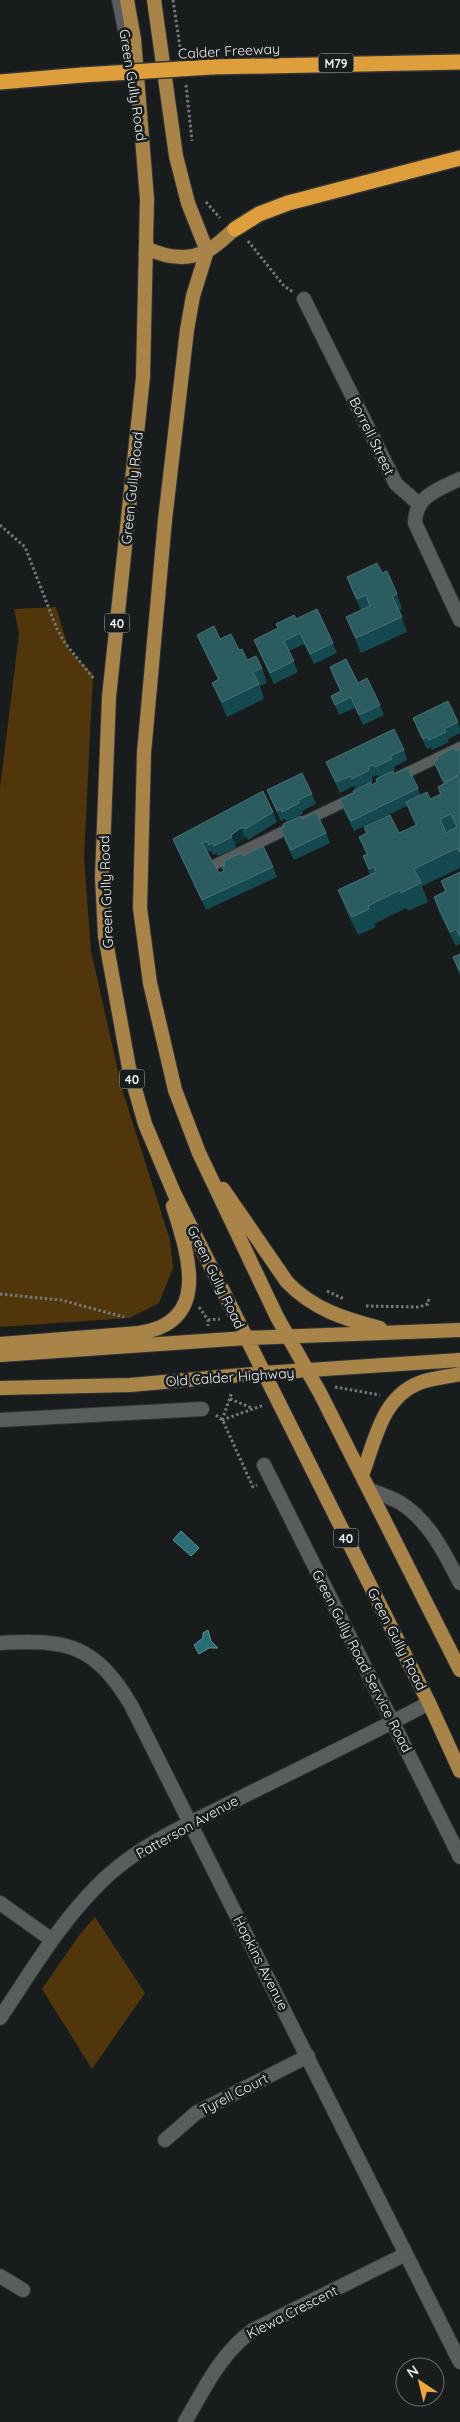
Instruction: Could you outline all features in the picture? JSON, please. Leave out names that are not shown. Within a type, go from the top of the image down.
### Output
[{"type":"highway","name":"Calder Freeway","points":[[0,82],[212,67],[460,62]]},
{"type":"highway","points":[[240,234],[259,214],[288,203],[460,158]]},
{"type":"main road","points":[[127,0],[134,39],[142,138]]},
{"type":"main road","points":[[154,0],[176,156],[188,203],[207,251],[193,296],[187,330],[165,520],[144,753],[140,908],[150,983],[182,1114],[199,1153],[287,1337],[370,1490],[460,1670]]},
{"type":"main road","name":"Green Gully Road","points":[[142,138],[147,199],[143,377],[109,697],[102,868],[106,936],[129,1068],[145,1124],[174,1192],[429,1703],[460,1771]]},
{"type":"main road","points":[[146,248],[176,257],[207,251],[240,234]]},
{"type":"main road","points":[[199,1153],[287,1282],[315,1305],[341,1318],[398,1332]]},
{"type":"main road","points":[[0,1344],[150,1331],[166,1324],[178,1314],[186,1299],[189,1287],[189,1264],[159,1156]]},
{"type":"main road","points":[[0,1355],[246,1338],[460,1330]]},
{"type":"main road","name":"Old Calder Highway","points":[[0,1388],[130,1385],[264,1373],[460,1360]]},
{"type":"main road","points":[[362,1475],[382,1420],[392,1402],[417,1384],[460,1374]]},
{"type":"street","name":"Green Gully Road","points":[[119,0],[142,138]]},
{"type":"street","name":"Borrell Street","points":[[304,299],[396,484],[419,504]]},
{"type":"street","points":[[460,479],[434,492],[419,504],[415,513],[415,523],[418,532],[460,620]]},
{"type":"street","points":[[0,1420],[202,1409]]},
{"type":"street","name":"Green Gully Road Service Road","points":[[264,1465],[460,1857]]},
{"type":"street","points":[[370,1490],[400,1503],[428,1528],[444,1552],[460,1583]]},
{"type":"street","name":"Hopkins Avenue","points":[[0,1643],[48,1642],[67,1646],[89,1657],[110,1673],[131,1705],[460,2362]]},
{"type":"street","name":"Patterson Avenue","points":[[0,2018],[52,1940],[99,1884],[150,1844],[429,1703]]},
{"type":"street","points":[[0,1903],[52,1940]]},
{"type":"street","name":"Tyrell Court","points":[[165,2140],[196,2113],[308,2056]]},
{"type":"street","name":"Kiewa Crescent","points":[[185,2422],[217,2368],[239,2340],[253,2330],[406,2254]]},
{"type":"street","points":[[0,2276],[23,2290]]},
{"type":"lane","points":[[390,780],[460,747]]},
{"type":"lane","points":[[216,864],[364,793]]},
{"type":"path","points":[[173,0],[183,62]]},
{"type":"path","points":[[186,80],[192,144]]},
{"type":"path","points":[[203,197],[220,218]]},
{"type":"path","points":[[240,234],[284,286],[304,299]]},
{"type":"path","points":[[0,526],[25,547],[57,629],[65,643],[109,697]]},
{"type":"path","points":[[315,1305],[324,1292],[327,1291],[349,1301]]},
{"type":"path","points":[[0,1294],[61,1300],[129,1318]]},
{"type":"path","points":[[358,1306],[419,1307],[428,1304],[429,1297]]},
{"type":"path","points":[[197,1305],[208,1320],[208,1326]]},
{"type":"path","points":[[208,1320],[221,1319]]},
{"type":"path","points":[[222,1420],[232,1392],[228,1376]]},
{"type":"path","points":[[332,1388],[341,1387],[384,1395]]},
{"type":"path","points":[[230,1399],[252,1408]]},
{"type":"path","points":[[222,1420],[252,1408],[278,1401]]},
{"type":"path","points":[[216,1414],[222,1420],[253,1487],[271,1479]]},
{"type":"shaded area","points":[[56,607],[69,650],[93,674],[84,858],[91,951],[122,1089],[170,1240],[173,1268],[159,1303],[129,1318],[0,1327],[0,788],[19,634],[14,609]]},
{"type":"shaded area","points":[[95,1917],[145,1993],[92,2069],[42,1989],[80,1934]]},
{"type":"water","points":[[181,1531],[199,1548],[191,1556],[173,1540]]},
{"type":"water","points":[[208,1630],[211,1641],[218,1648],[209,1648],[199,1654],[194,1645],[203,1638],[203,1633]]},
{"type":"building","points":[[377,563],[382,573],[387,571],[397,594],[392,596],[402,617],[356,638],[346,617],[370,606],[366,595],[357,599],[347,577]]},
{"type":"building","points":[[317,609],[333,643],[310,654],[300,633],[284,641],[294,661],[270,673],[254,640],[278,628],[276,624],[294,615],[296,619]]},
{"type":"building","points":[[214,626],[220,639],[231,634],[239,650],[242,649],[247,660],[256,656],[262,668],[253,672],[259,684],[222,702],[212,683],[219,679],[197,635]]},
{"type":"building","points":[[346,659],[358,683],[367,678],[380,705],[359,715],[351,697],[335,705],[331,696],[341,691],[330,667]]},
{"type":"building","points":[[448,701],[458,722],[444,729],[446,732],[429,740],[427,737],[423,739],[413,718]]},
{"type":"building","points":[[394,729],[404,750],[390,756],[392,759],[375,767],[373,765],[368,767],[369,770],[352,779],[350,776],[336,782],[326,762]]},
{"type":"building","points":[[453,748],[455,751],[460,749],[460,774],[444,782],[434,762],[438,759],[437,757]]},
{"type":"building","points":[[408,768],[418,788],[351,821],[340,800],[371,782],[372,785],[377,782],[376,779],[393,771],[394,774]]},
{"type":"building","points":[[302,773],[312,794],[298,800],[299,803],[282,812],[281,809],[277,811],[267,790]]},
{"type":"building","points":[[458,776],[460,780],[460,851],[457,848],[414,869],[421,883],[401,893],[400,890],[368,906],[369,909],[352,917],[338,890],[376,872],[374,867],[369,869],[363,856],[368,854],[359,837],[367,833],[364,827],[390,815],[399,833],[417,825],[406,802],[427,792],[430,799],[441,794],[438,787]],"holes":[[[451,814],[457,827],[446,833],[440,819]]]},
{"type":"building","points":[[263,791],[273,812],[245,829],[241,828],[231,835],[232,837],[214,846],[213,843],[209,845],[207,841],[202,843],[219,873],[224,871],[222,866],[225,865],[224,861],[241,853],[243,856],[263,846],[273,867],[202,900],[173,839]]},
{"type":"building","points":[[316,812],[326,833],[291,850],[281,829],[285,827],[283,824],[301,816],[302,819]]},
{"type":"building","points":[[460,872],[460,937],[456,929],[450,932],[434,897],[446,891],[441,881]]},
{"type":"building","points":[[460,954],[460,970],[459,970],[453,957]]}]
